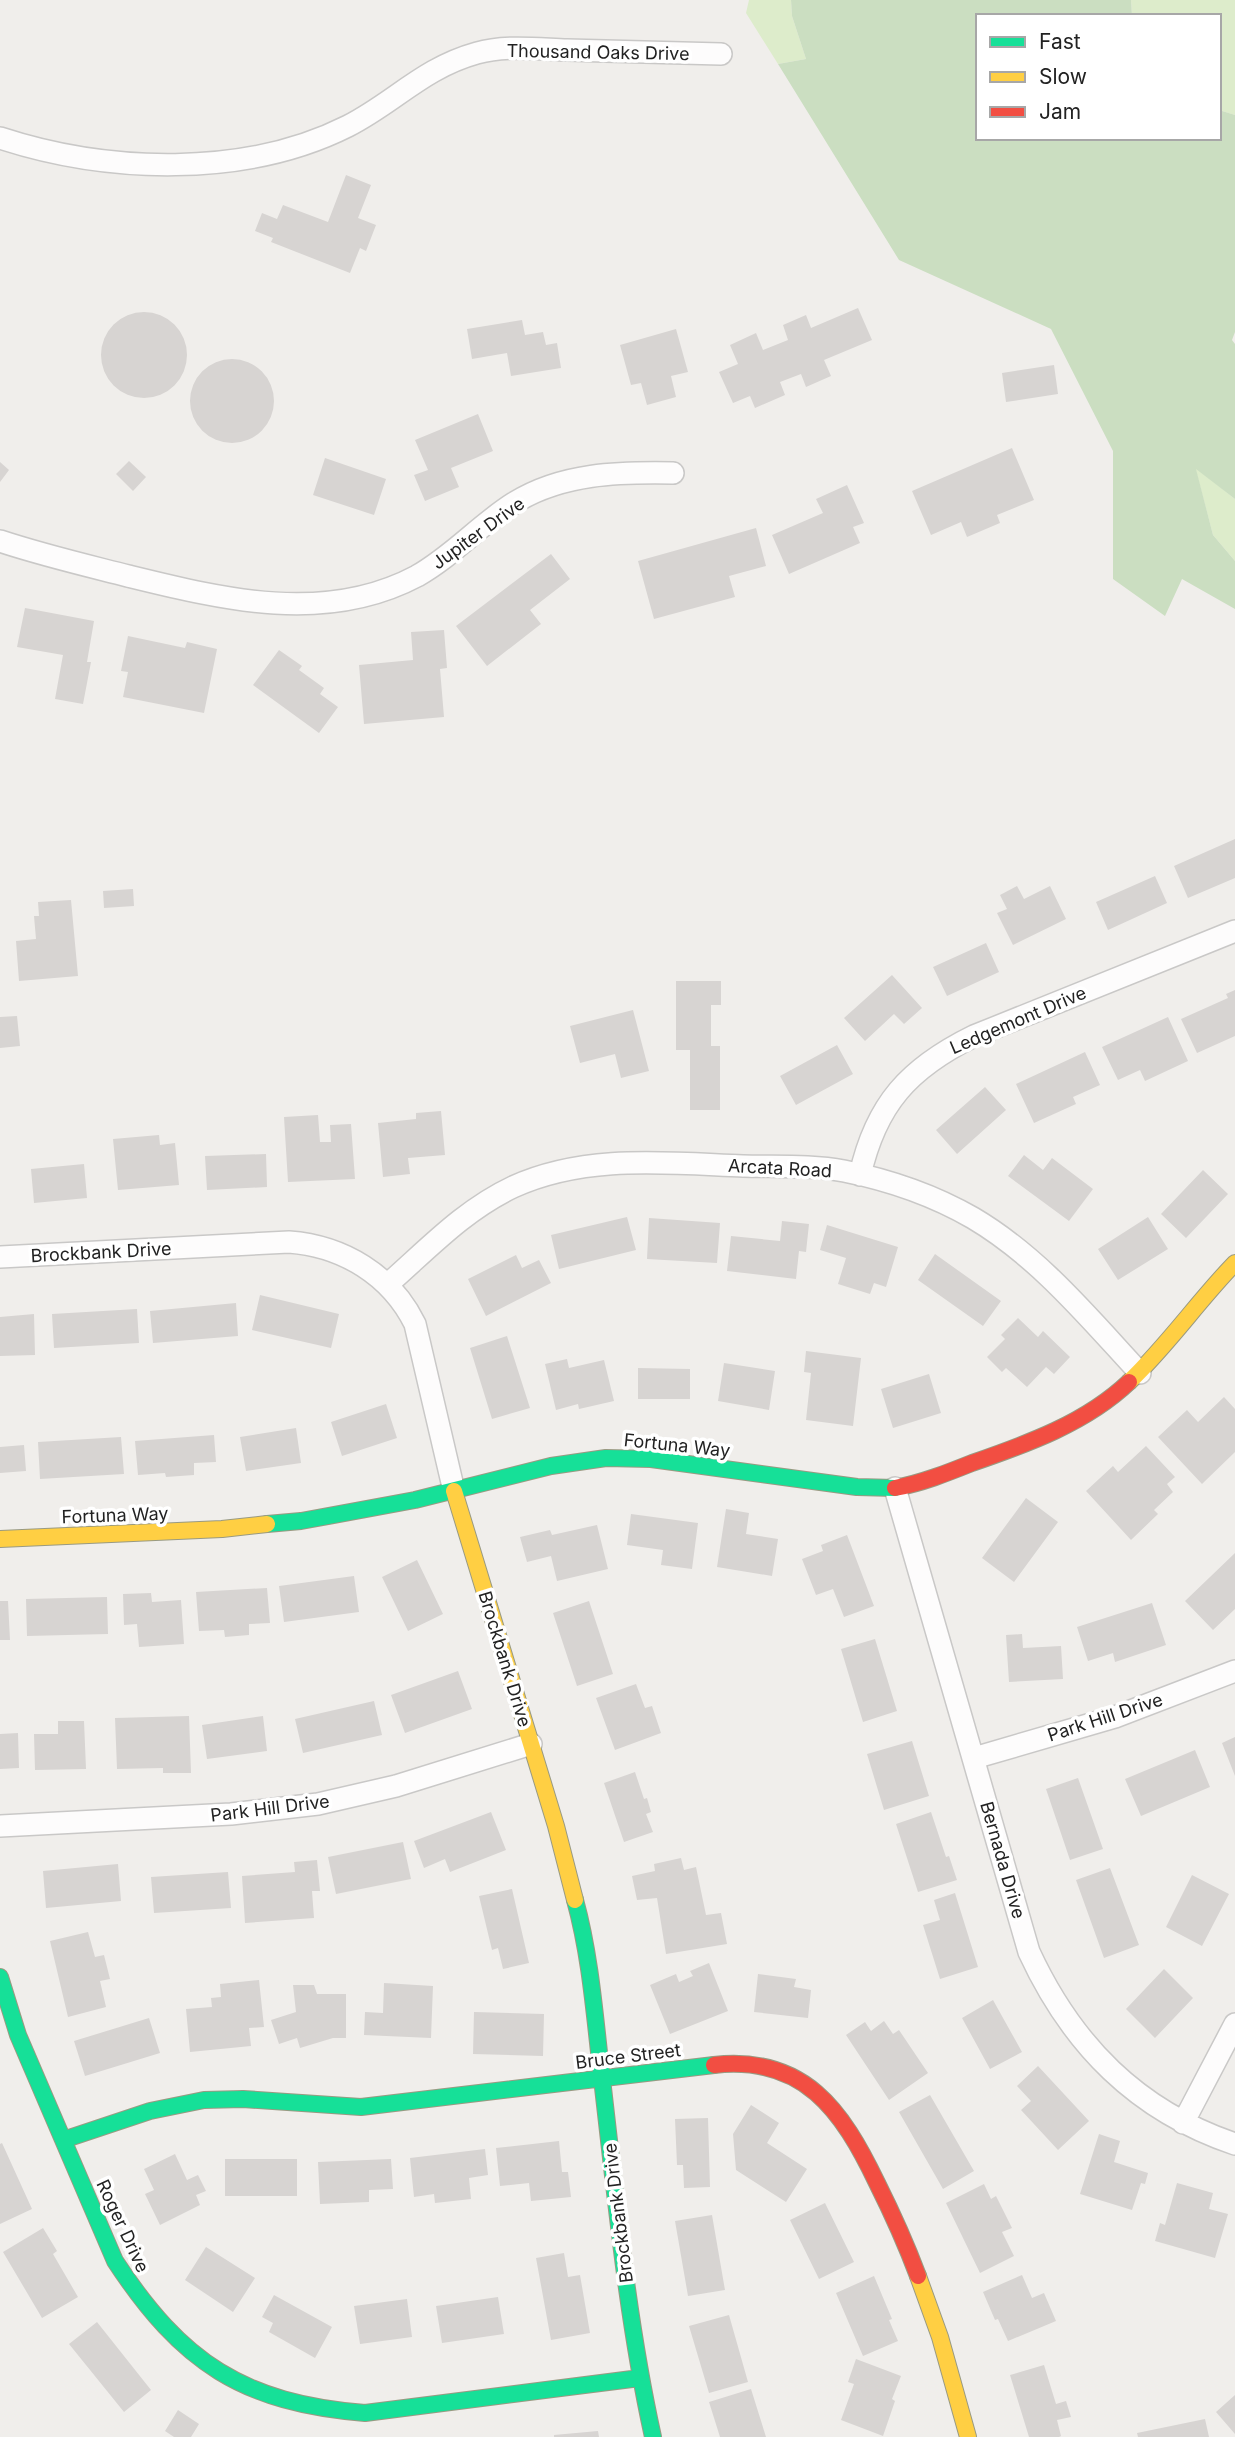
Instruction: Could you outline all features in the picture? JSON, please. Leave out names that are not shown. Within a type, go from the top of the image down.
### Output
[{"type":"street","name":"Thousand Oaks Drive","points":[[0,138],[33,148],[133,164],[236,160],[288,149],[328,135],[374,111],[433,70],[480,52],[530,49],[721,54]]},
{"type":"street","name":"Jupiter Drive","points":[[0,541],[34,553],[181,589],[250,603],[309,605],[383,590],[415,577],[450,556],[515,502],[545,489],[581,477],[626,472],[673,473]]},
{"type":"street","name":"Ledgemont Drive","points":[[860,1175],[867,1145],[886,1107],[909,1079],[939,1055],[974,1036],[1235,930]]},
{"type":"street","name":"Arcata Road","points":[[387,1284],[473,1210],[512,1188],[550,1173],[590,1165],[644,1162],[820,1168],[860,1175],[911,1190],[973,1219],[1046,1274],[1140,1373]]},
{"type":"street","name":"Brockbank Drive","points":[[0,1257],[298,1242],[324,1248],[363,1264],[402,1301],[415,1324],[454,1491],[578,1910],[592,1994],[640,2378],[653,2437]]},
{"type":"street","name":"Fortuna Way","points":[[0,1539],[261,1526],[340,1515],[454,1491],[551,1466],[629,1457],[848,1486],[895,1488],[915,1484],[967,1467],[1045,1435],[1116,1394],[1140,1373],[1206,1293],[1235,1263]]},
{"type":"street","name":"Bernada Drive","points":[[895,1488],[1029,1952],[1058,2007],[1088,2049],[1109,2069],[1144,2099],[1183,2123],[1235,2144]]},
{"type":"street","name":"Park Hill Drive","points":[[974,1758],[1115,1717],[1235,1671]]},
{"type":"street","name":"Park Hill Drive","points":[[0,1826],[231,1814],[318,1804],[396,1786],[531,1744]]},
{"type":"street","name":"Roger Drive","points":[[0,1977],[18,2035],[115,2262],[148,2312],[192,2355],[217,2372],[266,2396],[314,2409],[365,2413],[640,2378]]},
{"type":"street","points":[[1183,2123],[1235,2024]]},
{"type":"street","name":"Bruce Street","points":[[63,2140],[163,2106],[204,2100],[246,2099],[314,2106],[361,2107],[726,2064],[779,2070],[820,2094],[839,2115],[856,2141],[908,2247],[938,2326],[968,2437]]},
{"type":"green space","points":[[749,0],[791,0],[792,16],[806,59],[778,64],[746,13]]},
{"type":"green space","points":[[791,0],[1131,0],[1132,14],[976,14],[976,140],[1221,140],[1221,111],[1235,115],[1235,332],[1232,340],[1235,344],[1235,499],[1196,469],[1213,535],[1235,561],[1235,609],[1182,579],[1165,616],[1113,579],[1113,451],[1051,329],[899,260],[778,64],[806,59],[792,16]]},
{"type":"green space","points":[[1131,0],[1235,0],[1235,115],[1221,111],[1221,14],[1132,14]]},
{"type":"green space","points":[[1195,467],[1235,499],[1235,561],[1213,535]]},
{"type":"building","points":[[346,175],[371,185],[358,218],[376,225],[366,251],[360,248],[350,273],[271,242],[273,238],[255,231],[262,213],[277,219],[283,205],[328,222]]},
{"type":"building","points":[[858,308],[872,340],[824,360],[831,376],[806,387],[801,374],[780,382],[785,395],[755,408],[750,396],[733,403],[719,372],[738,364],[730,345],[756,333],[763,350],[788,340],[783,325],[806,315],[811,328]]},
{"type":"building","points":[[144,312],[160,316],[174,325],[183,339],[187,355],[183,371],[174,385],[160,394],[144,398],[128,394],[114,385],[105,371],[101,355],[105,339],[114,325],[128,316]]},
{"type":"building","points":[[522,320],[525,335],[543,332],[546,345],[557,343],[561,368],[511,376],[507,353],[472,359],[467,329]]},
{"type":"building","points":[[676,329],[688,372],[671,376],[676,397],[647,405],[641,383],[631,385],[620,345]]},
{"type":"building","points":[[224,359],[240,359],[256,366],[267,377],[274,393],[271,417],[262,431],[240,443],[224,443],[208,436],[197,425],[190,409],[190,393],[197,377],[208,366]]},
{"type":"building","points":[[1054,365],[1058,394],[1006,402],[1002,373]]},
{"type":"building","points":[[478,414],[493,451],[451,468],[459,487],[425,501],[414,475],[428,470],[415,440]]},
{"type":"building","points":[[1012,448],[1034,500],[997,515],[1000,523],[967,537],[961,522],[931,535],[912,491]]},
{"type":"building","points":[[325,458],[386,479],[374,515],[313,495]]},
{"type":"building","points":[[129,461],[146,477],[133,491],[116,474]]},
{"type":"building","points":[[0,462],[9,470],[0,482]]},
{"type":"building","points":[[847,485],[864,523],[853,527],[860,543],[789,574],[772,535],[823,513],[816,499]]},
{"type":"building","points":[[756,528],[766,566],[729,576],[735,597],[654,619],[638,561]]},
{"type":"building","points":[[551,554],[570,579],[530,610],[541,624],[487,666],[456,626]]},
{"type":"building","points":[[25,608],[94,621],[87,662],[91,662],[83,704],[55,699],[63,655],[17,647]]},
{"type":"building","points":[[444,630],[447,668],[440,669],[444,717],[364,724],[359,665],[413,660],[411,632]]},
{"type":"building","points":[[128,636],[185,648],[187,642],[217,649],[204,713],[123,697],[128,672],[121,671]]},
{"type":"building","points":[[279,650],[302,666],[299,670],[324,688],[320,694],[338,707],[319,733],[253,685]]},
{"type":"building","points":[[1235,839],[1235,878],[1188,898],[1174,866]]},
{"type":"building","points":[[1155,876],[1167,903],[1108,930],[1096,902]]},
{"type":"building","points":[[1017,886],[1024,899],[1050,886],[1066,919],[1013,945],[997,913],[1007,909],[1000,895]]},
{"type":"building","points":[[133,889],[134,906],[104,908],[103,891]]},
{"type":"building","points":[[71,900],[78,976],[19,981],[16,941],[36,939],[34,916],[39,916],[38,902]]},
{"type":"building","points":[[986,943],[999,972],[947,996],[933,967]]},
{"type":"building","points":[[892,975],[922,1008],[904,1024],[894,1014],[865,1041],[844,1018]]},
{"type":"building","points":[[676,981],[721,981],[721,1005],[711,1005],[711,1046],[720,1046],[720,1110],[690,1110],[690,1050],[676,1050]]},
{"type":"building","points":[[1235,990],[1235,1036],[1197,1053],[1181,1019],[1228,998],[1226,994]]},
{"type":"building","points":[[633,1010],[649,1071],[621,1078],[615,1054],[580,1063],[570,1026]]},
{"type":"building","points":[[17,1016],[20,1046],[0,1048],[0,1017]]},
{"type":"building","points":[[1168,1017],[1188,1061],[1145,1081],[1140,1070],[1118,1080],[1102,1047]]},
{"type":"building","points":[[837,1045],[853,1074],[796,1105],[780,1076]]},
{"type":"building","points":[[1085,1052],[1100,1085],[1073,1097],[1076,1104],[1034,1123],[1016,1084]]},
{"type":"building","points":[[985,1087],[1006,1110],[957,1154],[936,1130]]},
{"type":"building","points":[[441,1111],[445,1155],[408,1158],[410,1174],[383,1177],[378,1123],[416,1119],[416,1113]]},
{"type":"building","points":[[318,1115],[320,1142],[331,1142],[330,1125],[351,1124],[355,1179],[288,1182],[284,1117]]},
{"type":"building","points":[[159,1135],[160,1145],[175,1143],[179,1185],[118,1190],[113,1139]]},
{"type":"building","points":[[266,1154],[267,1187],[207,1190],[205,1156]]},
{"type":"building","points":[[1024,1155],[1043,1170],[1052,1158],[1093,1189],[1069,1221],[1008,1176]]},
{"type":"building","points":[[84,1164],[87,1198],[34,1203],[31,1169]]},
{"type":"building","points":[[1203,1170],[1228,1194],[1186,1238],[1161,1214]]},
{"type":"building","points":[[627,1217],[636,1250],[559,1269],[551,1235]]},
{"type":"building","points":[[1148,1217],[1168,1249],[1118,1280],[1098,1249]]},
{"type":"building","points":[[649,1218],[720,1223],[717,1263],[647,1259]]},
{"type":"building","points":[[782,1221],[809,1224],[806,1252],[799,1251],[796,1279],[727,1271],[731,1236],[780,1241]]},
{"type":"building","points":[[827,1225],[898,1247],[886,1287],[874,1283],[870,1294],[838,1284],[846,1258],[820,1250]]},
{"type":"building","points":[[935,1254],[1001,1301],[983,1326],[918,1280]]},
{"type":"building","points":[[516,1255],[522,1268],[539,1260],[551,1283],[486,1316],[468,1279]]},
{"type":"building","points":[[260,1295],[339,1314],[331,1348],[252,1330]]},
{"type":"building","points":[[236,1303],[238,1336],[153,1343],[150,1311]]},
{"type":"building","points":[[137,1309],[139,1343],[54,1348],[52,1314]]},
{"type":"building","points":[[34,1314],[35,1355],[0,1356],[0,1317]]},
{"type":"building","points":[[1018,1318],[1038,1337],[1043,1331],[1070,1357],[1054,1374],[1046,1367],[1027,1387],[1006,1368],[1002,1372],[987,1357],[1005,1339],[1001,1335]]},
{"type":"building","points":[[507,1336],[530,1408],[492,1419],[470,1348]]},
{"type":"building","points":[[806,1351],[861,1358],[853,1426],[806,1420],[811,1373],[804,1372]]},
{"type":"building","points":[[567,1359],[569,1368],[604,1360],[614,1401],[579,1409],[578,1404],[556,1410],[545,1364]]},
{"type":"building","points":[[724,1363],[775,1371],[769,1410],[718,1401]]},
{"type":"building","points":[[638,1368],[690,1369],[690,1399],[638,1399]]},
{"type":"building","points":[[929,1374],[941,1413],[893,1428],[881,1389]]},
{"type":"building","points":[[1224,1397],[1235,1409],[1235,1452],[1202,1484],[1158,1437],[1187,1410],[1198,1422]]},
{"type":"building","points":[[386,1404],[397,1438],[342,1456],[331,1422]]},
{"type":"building","points":[[296,1428],[301,1463],[246,1471],[240,1437]]},
{"type":"building","points":[[214,1435],[216,1462],[194,1463],[194,1475],[138,1475],[135,1441]]},
{"type":"building","points":[[121,1437],[124,1474],[40,1479],[38,1442]]},
{"type":"building","points":[[24,1445],[26,1471],[0,1473],[0,1447]]},
{"type":"building","points":[[1146,1446],[1175,1477],[1167,1484],[1173,1492],[1154,1510],[1158,1514],[1131,1540],[1086,1491],[1113,1466],[1118,1472]]},
{"type":"building","points":[[1026,1498],[1058,1522],[1014,1582],[982,1558]]},
{"type":"building","points":[[726,1509],[749,1513],[746,1534],[778,1539],[772,1576],[717,1567]]},
{"type":"building","points":[[631,1514],[698,1523],[692,1569],[661,1565],[663,1550],[627,1545]]},
{"type":"building","points":[[597,1525],[608,1569],[557,1581],[551,1556],[527,1562],[520,1537],[550,1530],[552,1535]]},
{"type":"building","points":[[847,1535],[874,1606],[844,1617],[833,1589],[816,1595],[802,1559],[823,1551],[821,1545]]},
{"type":"building","points":[[1235,1553],[1235,1609],[1213,1630],[1185,1601]]},
{"type":"building","points":[[417,1560],[443,1614],[408,1631],[382,1577]]},
{"type":"building","points":[[354,1576],[359,1612],[284,1622],[279,1586]]},
{"type":"building","points":[[267,1588],[270,1623],[249,1624],[249,1635],[225,1637],[224,1630],[199,1631],[196,1592]]},
{"type":"building","points":[[151,1593],[152,1602],[181,1600],[184,1644],[139,1647],[137,1624],[124,1625],[123,1594]]},
{"type":"building","points":[[107,1597],[108,1634],[27,1636],[26,1599]]},
{"type":"building","points":[[0,1601],[8,1601],[10,1640],[0,1640]]},
{"type":"building","points":[[589,1601],[613,1674],[577,1686],[553,1613]]},
{"type":"building","points":[[1152,1603],[1166,1645],[1115,1662],[1113,1653],[1088,1661],[1077,1627]]},
{"type":"building","points":[[1022,1634],[1023,1648],[1061,1646],[1063,1679],[1009,1682],[1006,1635]]},
{"type":"building","points":[[875,1639],[897,1711],[863,1722],[841,1649]]},
{"type":"building","points":[[458,1671],[472,1709],[405,1733],[391,1695]]},
{"type":"building","points":[[636,1684],[645,1708],[652,1706],[661,1733],[615,1750],[596,1698]]},
{"type":"building","points":[[374,1701],[382,1735],[303,1753],[295,1719]]},
{"type":"building","points":[[189,1716],[191,1773],[163,1773],[163,1768],[117,1769],[115,1718]]},
{"type":"building","points":[[263,1716],[267,1751],[207,1759],[202,1725]]},
{"type":"building","points":[[58,1721],[84,1721],[86,1769],[35,1770],[34,1734],[58,1734]]},
{"type":"building","points":[[18,1733],[19,1768],[0,1769],[0,1734]]},
{"type":"building","points":[[1235,1737],[1235,1776],[1222,1743]]},
{"type":"building","points":[[912,1741],[929,1796],[884,1810],[867,1754]]},
{"type":"building","points":[[1195,1750],[1210,1787],[1141,1816],[1125,1779]]},
{"type":"building","points":[[635,1772],[644,1799],[647,1798],[651,1812],[646,1814],[653,1832],[624,1842],[604,1783]]},
{"type":"building","points":[[1078,1778],[1103,1849],[1070,1860],[1046,1789]]},
{"type":"building","points":[[491,1812],[506,1850],[450,1872],[445,1859],[424,1868],[414,1841]]},
{"type":"building","points":[[931,1812],[957,1880],[918,1892],[896,1824]]},
{"type":"building","points":[[403,1842],[411,1879],[336,1894],[328,1857]]},
{"type":"building","points":[[681,1858],[684,1870],[696,1867],[706,1915],[721,1913],[727,1944],[666,1954],[657,1898],[637,1900],[632,1876],[655,1871],[654,1864]]},
{"type":"building","points":[[317,1860],[320,1891],[312,1891],[314,1918],[245,1923],[242,1876],[295,1872],[294,1862]]},
{"type":"building","points":[[118,1864],[121,1901],[46,1908],[43,1871]]},
{"type":"building","points":[[1110,1868],[1139,1945],[1104,1958],[1076,1880]]},
{"type":"building","points":[[228,1872],[231,1908],[154,1913],[151,1877]]},
{"type":"building","points":[[1192,1875],[1229,1894],[1202,1946],[1166,1927]]},
{"type":"building","points":[[512,1889],[529,1963],[503,1969],[498,1948],[492,1950],[479,1896]]},
{"type":"building","points":[[955,1893],[978,1967],[940,1979],[923,1925],[940,1920],[934,1900]]},
{"type":"building","points":[[88,1932],[95,1957],[104,1955],[110,1979],[100,1981],[106,2007],[68,2017],[50,1941]]},
{"type":"building","points":[[709,1963],[728,2011],[670,2034],[650,1985],[676,1974],[679,1982],[693,1976],[690,1971]]},
{"type":"building","points":[[1164,1969],[1193,1998],[1155,2038],[1126,2009]]},
{"type":"building","points":[[758,1974],[796,1979],[794,1987],[811,1990],[808,2018],[754,2012]]},
{"type":"building","points":[[259,1980],[264,2027],[249,2028],[251,2046],[190,2052],[186,2009],[212,2007],[211,1998],[221,1997],[220,1984]]},
{"type":"building","points":[[384,1983],[433,1986],[431,2038],[364,2035],[365,2012],[383,2013]]},
{"type":"building","points":[[293,1985],[314,1985],[317,1994],[346,1994],[346,2038],[333,2038],[300,2048],[297,2038],[279,2044],[271,2020],[296,2012]]},
{"type":"building","points":[[993,2000],[1022,2052],[990,2069],[962,2018]]},
{"type":"building","points":[[474,2012],[544,2014],[543,2056],[473,2054]]},
{"type":"building","points":[[149,2018],[160,2053],[85,2076],[74,2041]]},
{"type":"building","points":[[884,2021],[893,2034],[899,2030],[928,2073],[889,2100],[846,2035],[865,2022],[871,2031]]},
{"type":"building","points":[[1038,2066],[1089,2121],[1058,2150],[1021,2110],[1031,2101],[1017,2086]]},
{"type":"building","points":[[930,2095],[974,2171],[943,2189],[899,2112]]},
{"type":"building","points":[[751,2105],[779,2123],[767,2143],[807,2169],[786,2202],[736,2170],[733,2134]]},
{"type":"building","points":[[708,2118],[710,2187],[684,2188],[683,2165],[677,2165],[675,2119]]},
{"type":"building","points":[[1099,2134],[1120,2141],[1114,2162],[1148,2173],[1145,2184],[1141,2183],[1132,2210],[1080,2194]]},
{"type":"building","points":[[559,2141],[562,2172],[568,2172],[571,2197],[531,2201],[529,2183],[500,2186],[496,2148]]},
{"type":"building","points":[[2,2143],[32,2209],[0,2224],[0,2144]]},
{"type":"building","points":[[485,2149],[488,2175],[469,2178],[471,2199],[435,2203],[434,2194],[414,2197],[410,2158]]},
{"type":"building","points":[[175,2154],[187,2180],[198,2175],[206,2191],[196,2195],[200,2205],[160,2225],[145,2194],[154,2190],[144,2169]]},
{"type":"building","points":[[225,2159],[297,2159],[297,2196],[225,2196]]},
{"type":"building","points":[[391,2159],[393,2189],[369,2190],[369,2202],[320,2204],[318,2162]]},
{"type":"building","points":[[1177,2183],[1213,2193],[1209,2209],[1228,2214],[1215,2258],[1155,2241],[1160,2223],[1165,2225]]},
{"type":"building","points":[[984,2184],[991,2199],[996,2196],[1012,2228],[1002,2232],[1014,2256],[980,2273],[946,2203]]},
{"type":"building","points":[[825,2203],[854,2262],[819,2279],[790,2220]]},
{"type":"building","points":[[712,2215],[725,2290],[688,2296],[675,2221]]},
{"type":"building","points":[[43,2228],[57,2251],[53,2254],[78,2297],[42,2318],[3,2252]]},
{"type":"building","points":[[206,2247],[255,2278],[233,2312],[185,2280]]},
{"type":"building","points":[[564,2253],[568,2277],[580,2275],[590,2333],[551,2340],[536,2258]]},
{"type":"building","points":[[1022,2275],[1032,2298],[1044,2293],[1056,2321],[1008,2341],[983,2292]]},
{"type":"building","points":[[874,2276],[898,2341],[863,2356],[836,2293]]},
{"type":"building","points":[[274,2295],[332,2327],[315,2358],[269,2332],[273,2323],[262,2317]]},
{"type":"building","points":[[498,2297],[504,2334],[442,2343],[436,2306]]},
{"type":"building","points":[[407,2299],[412,2337],[360,2344],[354,2306]]},
{"type":"building","points":[[729,2315],[748,2382],[709,2393],[689,2326]]},
{"type":"building","points":[[97,2322],[151,2390],[124,2412],[69,2344]]},
{"type":"building","points":[[856,2359],[901,2376],[883,2436],[841,2420],[854,2384],[848,2382]]},
{"type":"building","points":[[1044,2365],[1056,2404],[1066,2401],[1071,2417],[1057,2420],[1061,2436],[1059,2437],[1029,2437],[1010,2375]]},
{"type":"building","points":[[751,2389],[766,2437],[720,2437],[709,2402]]},
{"type":"building","points":[[1235,2395],[1235,2434],[1216,2412]]},
{"type":"building","points":[[178,2410],[199,2424],[191,2437],[174,2437],[165,2431]]},
{"type":"building","points":[[1205,2419],[1209,2437],[1138,2437],[1137,2433]]},
{"type":"building","points":[[598,2431],[599,2437],[554,2437],[554,2435]]},
{"type":"traffic: fast","points":[[267,1524],[301,1521],[415,1500],[551,1466],[606,1458],[651,1459],[857,1487],[895,1488]]},
{"type":"traffic: fast","points":[[575,1900],[592,1989],[629,2304],[653,2437]]},
{"type":"traffic: fast","points":[[0,1977],[18,2035],[115,2261],[165,2326],[191,2351],[219,2372],[284,2399],[322,2408],[365,2413],[640,2378]]},
{"type":"traffic: fast","points":[[63,2140],[150,2111],[204,2100],[243,2099],[361,2107],[714,2065]]},
{"type":"traffic: slow","points":[[1129,1382],[1235,1263]]},
{"type":"traffic: slow","points":[[454,1491],[556,1826],[575,1900]]},
{"type":"traffic: slow","points":[[0,1539],[222,1529],[267,1524]]},
{"type":"traffic: slow","points":[[918,2276],[940,2337],[968,2437]]},
{"type":"traffic: jam","points":[[895,1488],[944,1474],[1055,1431],[1094,1409],[1129,1382]]},
{"type":"traffic: jam","points":[[714,2065],[745,2064],[773,2069],[796,2079],[816,2093],[834,2111],[864,2157],[918,2276]]}]
